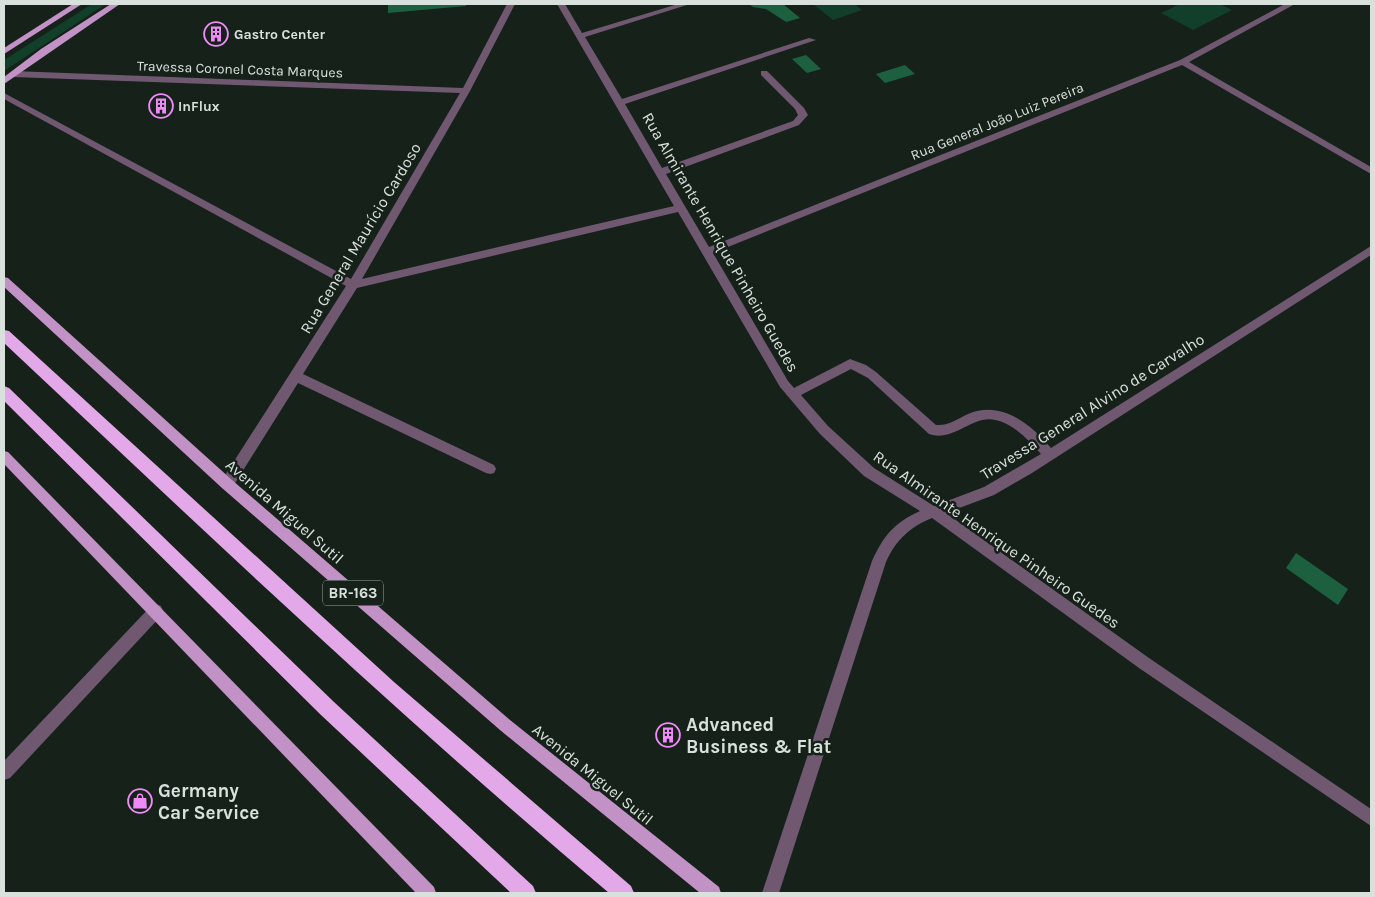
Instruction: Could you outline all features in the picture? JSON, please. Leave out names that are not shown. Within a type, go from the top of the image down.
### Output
[{"type":"highway","name":"BR-163","points":[[4,335],[236,552],[491,782],[624,893]]},
{"type":"highway","points":[[4,392],[214,598],[474,847],[526,893]]},
{"type":"main road","points":[[4,52],[78,4]]},
{"type":"main road","points":[[4,81],[44,50],[116,4]]},
{"type":"main road","name":"Avenida Miguel Sutil","points":[[4,281],[227,484],[505,725],[712,893]]},
{"type":"main road","points":[[4,456],[428,893]]},
{"type":"street","name":"Rua General Maurício Cardoso","points":[[227,484],[354,285],[466,91],[511,4]]},
{"type":"street","name":"Rua Almirante Henrique Pinheiro Guedes","points":[[561,4],[784,384],[824,430],[869,472],[934,512],[1144,663],[1371,818]]},
{"type":"street","points":[[581,36],[686,4]]},
{"type":"street","name":"Rua General João Luiz Pereira","points":[[706,252],[1183,62],[1291,4]]},
{"type":"street","points":[[620,102],[812,40]]},
{"type":"street","points":[[1183,62],[1371,171]]},
{"type":"street","points":[[661,172],[796,123],[803,115],[800,108],[764,72]]},
{"type":"street","name":"Travessa Coronel Costa Marques","points":[[13,74],[466,91]]},
{"type":"street","points":[[4,96],[354,285],[681,208]]},
{"type":"street","name":"Travessa General Alvino de Carvalho","points":[[770,893],[885,544],[894,532],[910,520],[960,504],[988,491],[1050,455],[1371,250]]},
{"type":"street","points":[[793,394],[850,364],[862,368],[933,430],[946,432],[974,418],[992,413],[1012,421],[1030,432],[1050,455]]},
{"type":"street","points":[[295,376],[490,469]]},
{"type":"street","points":[[4,772],[156,611]]},
{"type":"shaded area","points":[[92,4],[106,4],[4,71],[4,60]]},
{"type":"shaded area","points":[[388,4],[466,4],[466,6],[388,13]]},
{"type":"shaded area","points":[[749,4],[783,4],[800,18],[786,22],[766,9],[753,7]]},
{"type":"shaded area","points":[[813,4],[854,4],[862,10],[833,20]]},
{"type":"shaded area","points":[[1180,4],[1220,4],[1232,10],[1193,30],[1161,13]]},
{"type":"shaded area","points":[[806,55],[821,69],[807,73],[792,59]]},
{"type":"shaded area","points":[[905,65],[915,74],[885,83],[876,74]]},
{"type":"shaded area","points":[[1296,553],[1348,589],[1338,605],[1286,568]]},
{"type":"place","name":"Gastro Center","points":[[216,34]]},
{"type":"place","name":"InFlux","points":[[161,106]]},
{"type":"place","name":"Advanced Business & Flat","points":[[668,735]]},
{"type":"place","name":"Germany Car Service","points":[[140,801]]}]
